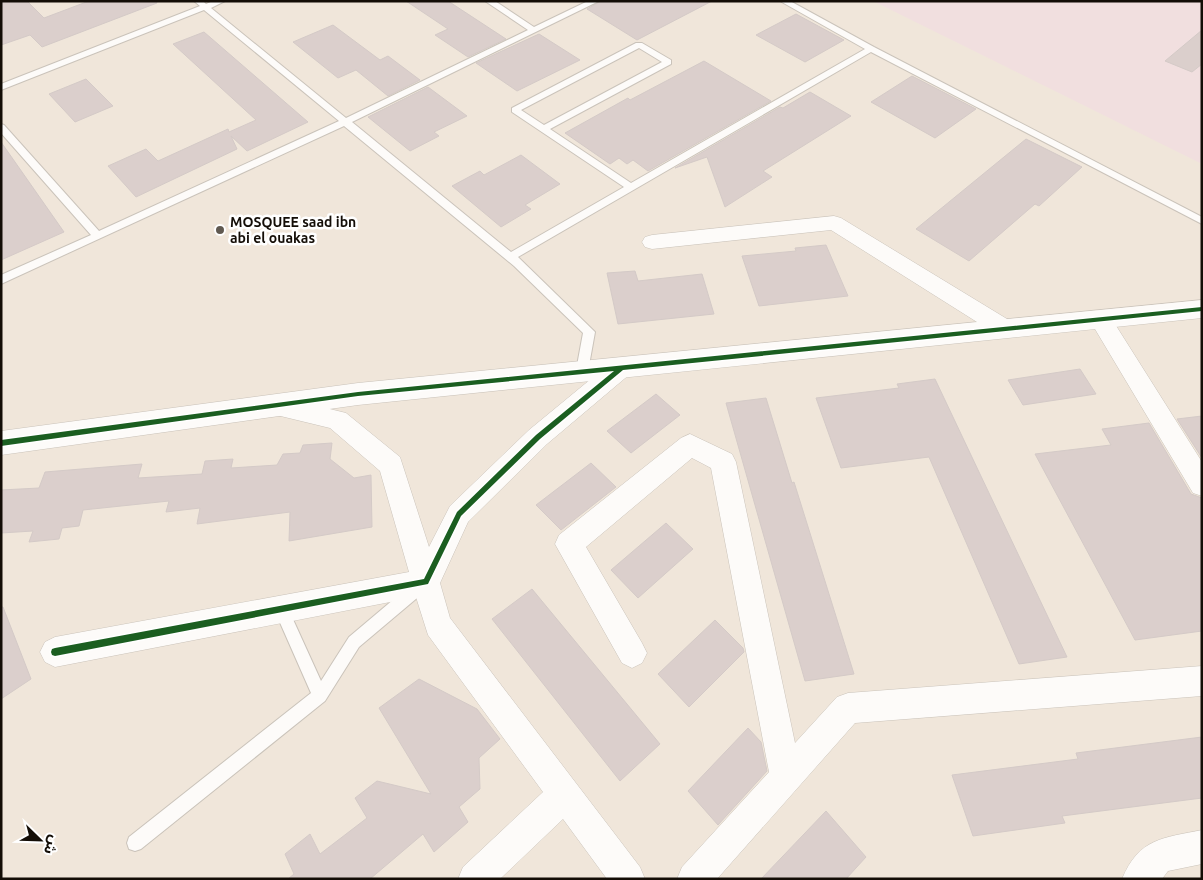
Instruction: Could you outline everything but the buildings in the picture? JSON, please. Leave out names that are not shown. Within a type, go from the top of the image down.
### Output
[{"type":"street","points":[[652,242],[834,223],[1004,328]]},
{"type":"street","points":[[1,444],[358,394],[1202,309]]},
{"type":"street","points":[[1100,319],[1202,485]]},
{"type":"street","points":[[426,582],[459,514],[538,437],[622,367]]},
{"type":"street","points":[[272,405],[337,420],[391,465],[438,625],[628,879]]},
{"type":"street","points":[[632,654],[569,544],[690,445],[723,462],[786,777]]},
{"type":"street","points":[[55,652],[426,582]]},
{"type":"street","points":[[694,879],[848,708],[1202,680]]},
{"type":"street","points":[[475,879],[564,794]]},
{"type":"street","points":[[1139,879],[1159,856],[1202,846]]},
{"type":"lane","points":[[1,87],[202,4],[221,1]]},
{"type":"lane","points":[[490,1],[534,31]]},
{"type":"lane","points":[[1,280],[345,122],[595,1]]},
{"type":"lane","points":[[784,1],[870,49],[1202,221]]},
{"type":"lane","points":[[202,4],[510,256],[588,332],[582,371]]},
{"type":"lane","points":[[544,129],[668,62],[638,45],[516,110],[544,129],[630,187]]},
{"type":"lane","points":[[510,256],[870,49]]},
{"type":"lane","points":[[1,127],[98,236]]},
{"type":"lane","points":[[135,843],[320,696],[354,642],[426,582]]},
{"type":"lane","points":[[281,609],[320,696]]},
{"type":"shaded area","points":[[873,1],[1202,1],[1202,164]]},
{"type":"cycle path","points":[[1,443],[358,394],[1202,309]]},
{"type":"cycle path","points":[[55,652],[426,582],[459,514],[538,437],[622,367]]},
{"type":"place","name":"MOSQUEE saad ibn abi el ouakas","points":[[220,230]]}]
